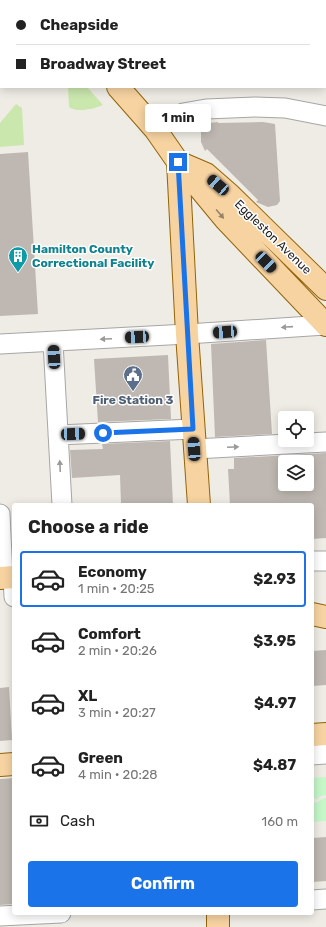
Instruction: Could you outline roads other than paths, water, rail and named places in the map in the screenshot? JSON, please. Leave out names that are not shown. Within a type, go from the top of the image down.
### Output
[{"type":"main road","name":"Eggleston Avenue","points":[[119,88],[155,129],[178,162],[226,220],[326,325]]},
{"type":"main road","name":"Eggleston Avenue","points":[[178,162],[201,172],[212,180],[277,239],[326,289]]},
{"type":"main road","points":[[178,162],[187,334],[199,503]]},
{"type":"main road","points":[[314,614],[326,617]]},
{"type":"main road","points":[[314,735],[326,734]]},
{"type":"main road","points":[[0,765],[12,764]]},
{"type":"main road","points":[[218,915],[218,927]]},
{"type":"street","points":[[155,129],[183,113],[206,109],[255,106],[285,108],[326,116]]},
{"type":"street","points":[[0,344],[326,325]]},
{"type":"street","points":[[53,342],[62,503]]},
{"type":"street","points":[[58,434],[326,442]]},
{"type":"street","points":[[0,514],[9,581]]},
{"type":"street","points":[[314,561],[326,561]]},
{"type":"street","points":[[314,755],[326,754]]},
{"type":"street","points":[[314,900],[326,899]]},
{"type":"street","points":[[0,916],[18,915]]},
{"type":"place","name":"Hamilton County Correctional Facility","points":[[18,273]]},
{"type":"place","name":"Fire Station 3","points":[[133,392]]}]
